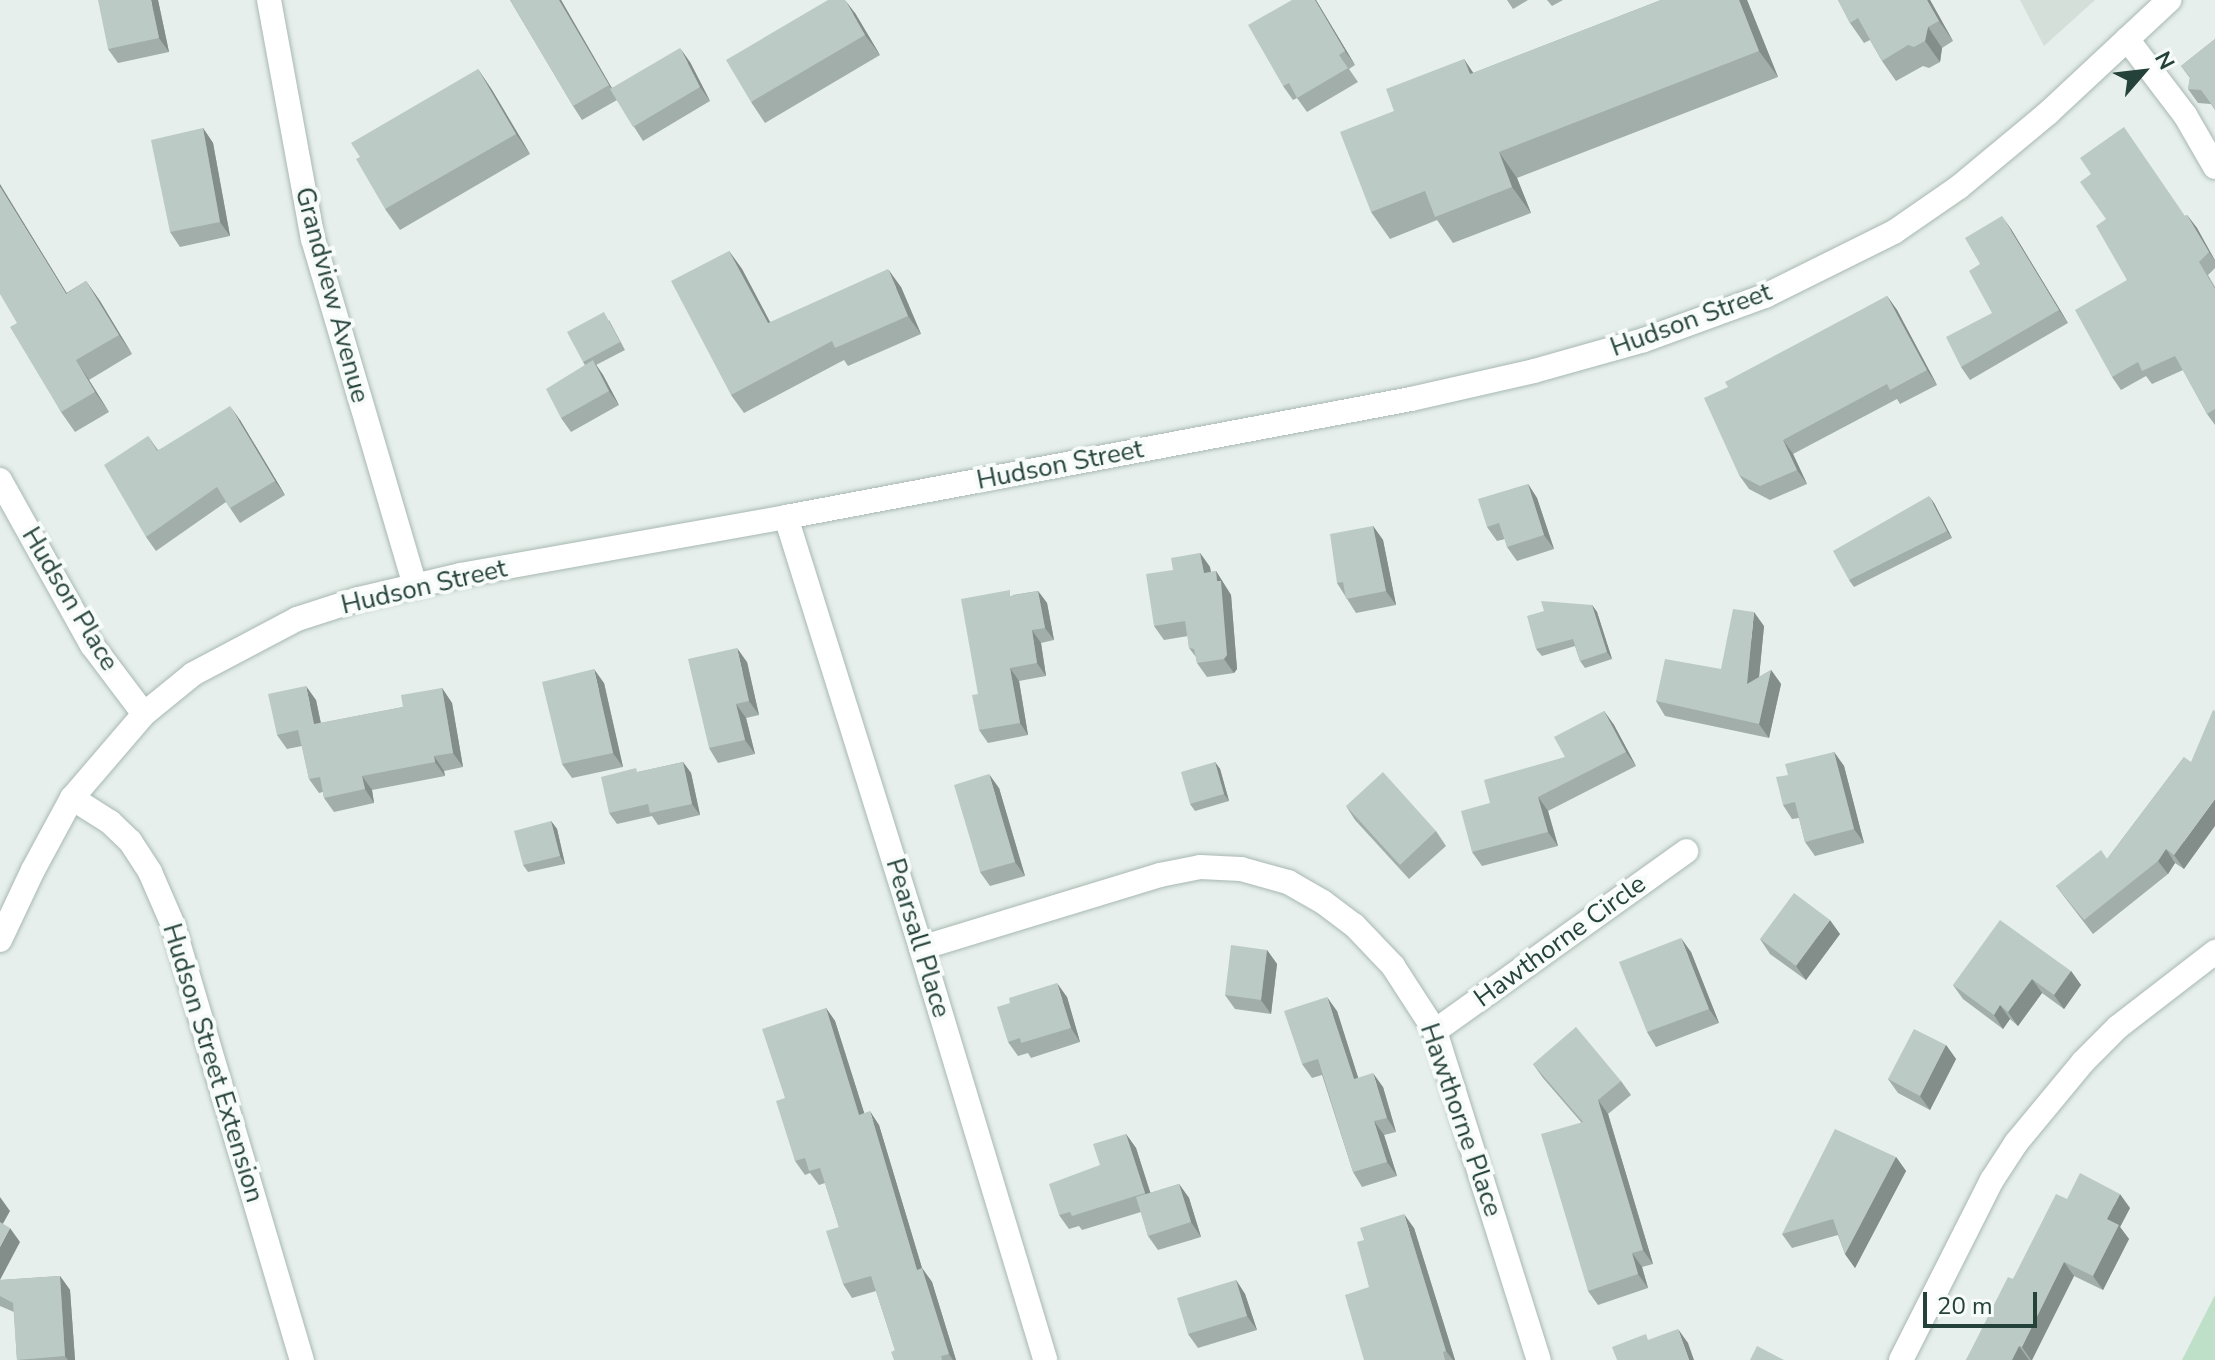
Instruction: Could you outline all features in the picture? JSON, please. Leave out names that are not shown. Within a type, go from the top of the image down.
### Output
[{"type":"street","name":"Grandview Avenue","points":[[269,0],[313,239],[415,586]]},
{"type":"street","name":"Hudson Street","points":[[0,940],[72,798],[144,714],[193,674],[251,641],[309,615],[415,586],[1411,399],[1534,371],[1644,340],[1765,296],[1894,232],[1959,187],[2048,113],[2169,0]]},
{"type":"street","points":[[2127,39],[2185,115],[2215,167]]},
{"type":"street","name":"Hudson Place","points":[[0,480],[92,645],[144,714]]},
{"type":"street","name":"Pearsall Place","points":[[786,517],[921,948],[1045,1360]]},
{"type":"street","name":"Hudson Street Extension","points":[[72,798],[110,822],[130,841],[150,872],[173,925],[302,1360]]},
{"type":"street","name":"Hawthorne Circle","points":[[1435,1031],[1686,851]]},
{"type":"street","name":"Hawthorne Place","points":[[921,948],[1160,875],[1200,867],[1241,869],[1288,882],[1323,902],[1354,925],[1393,966],[1435,1031],[1539,1360]]},
{"type":"street","points":[[1901,1360],[1992,1180],[2016,1143],[2083,1062],[2118,1027],[2215,952]]},
{"type":"shaded area","points":[[2020,0],[2095,0],[2044,46]]},
{"type":"green space","points":[[2215,1295],[2215,1360],[2182,1360]]},
{"type":"building","points":[[98,0],[151,0],[159,38],[108,49]]},
{"type":"building","points":[[510,0],[559,0],[609,85],[573,106]]},
{"type":"building","points":[[828,0],[845,0],[865,35],[751,102],[726,60]]},
{"type":"building","points":[[1292,0],[1315,0],[1345,51],[1339,55],[1348,68],[1297,98],[1289,83],[1283,86],[1248,25]]},
{"type":"building","points":[[1661,0],[1739,0],[1759,51],[1499,152],[1512,187],[1435,217],[1425,191],[1371,212],[1340,132],[1394,111],[1386,89],[1464,59],[1470,74]]},
{"type":"building","points":[[1838,0],[1927,0],[1939,21],[1928,27],[1925,41],[1914,47],[1908,45],[1882,61],[1858,18],[1850,23]]},
{"type":"building","points":[[2215,39],[2215,109],[2201,90],[2188,89],[2190,77],[2181,66]]},
{"type":"building","points":[[680,48],[700,87],[633,127],[610,89]]},
{"type":"building","points":[[478,69],[516,134],[385,209],[356,159],[360,157],[351,143]]},
{"type":"building","points":[[2124,127],[2187,215],[2209,252],[2199,262],[2215,289],[2215,409],[2207,414],[2175,356],[2142,371],[2138,362],[2112,377],[2075,310],[2127,280],[2096,226],[2106,219],[2080,182],[2091,174],[2080,158]]},
{"type":"building","points":[[203,128],[220,222],[170,232],[151,140]]},
{"type":"building","points":[[0,187],[66,294],[86,281],[119,335],[76,360],[95,392],[61,412],[10,327],[17,323],[0,294]]},
{"type":"building","points":[[2002,216],[2059,310],[1961,367],[1946,337],[1992,313],[1969,271],[1980,264],[1965,238]]},
{"type":"building","points":[[729,251],[768,323],[888,269],[908,316],[835,348],[832,341],[731,395],[671,281]]},
{"type":"building","points":[[1887,296],[1927,370],[1890,390],[1887,384],[1783,440],[1797,470],[1760,486],[1739,475],[1704,398],[1728,387],[1725,382]]},
{"type":"building","points":[[604,312],[620,342],[583,362],[567,332]]},
{"type":"building","points":[[593,360],[609,391],[561,418],[546,389]]},
{"type":"building","points":[[230,406],[275,481],[230,508],[217,487],[146,537],[104,465],[148,436],[157,451]]},
{"type":"building","points":[[1528,484],[1544,535],[1507,547],[1499,523],[1487,527],[1478,499]]},
{"type":"building","points":[[1929,496],[1947,531],[1849,580],[1833,551]]},
{"type":"building","points":[[1373,526],[1386,591],[1346,599],[1343,582],[1337,583],[1330,534]]},
{"type":"building","points":[[1200,553],[1204,573],[1216,571],[1217,581],[1221,581],[1227,655],[1224,659],[1197,663],[1194,649],[1189,648],[1185,621],[1154,626],[1146,574],[1173,570],[1171,558]]},
{"type":"building","points":[[1010,590],[1010,596],[1038,591],[1045,628],[1032,630],[1037,663],[1010,668],[1020,723],[979,730],[972,695],[978,694],[961,599]]},
{"type":"building","points":[[1541,601],[1592,605],[1607,652],[1580,661],[1573,639],[1536,649],[1527,616],[1544,611]]},
{"type":"building","points":[[1733,609],[1754,612],[1747,684],[1771,670],[1759,724],[1656,701],[1665,659],[1721,669]]},
{"type":"building","points":[[737,648],[749,701],[736,704],[745,740],[709,748],[688,659]]},
{"type":"building","points":[[594,669],[613,753],[562,764],[542,682]]},
{"type":"building","points":[[306,686],[314,724],[403,707],[401,695],[442,688],[453,753],[434,756],[435,762],[362,776],[365,789],[324,798],[320,777],[309,779],[298,730],[277,735],[268,694]]},
{"type":"building","points":[[2213,710],[2215,799],[2174,855],[2166,849],[2158,861],[2084,920],[2056,886],[2101,850],[2107,859],[2184,757],[2191,762]]},
{"type":"building","points":[[1604,711],[1626,752],[1538,797],[1548,832],[1472,852],[1461,811],[1490,803],[1484,780],[1565,757],[1554,737]]},
{"type":"building","points":[[1834,752],[1854,829],[1805,842],[1795,802],[1783,805],[1776,777],[1788,775],[1785,764]]},
{"type":"building","points":[[683,762],[692,804],[650,813],[648,804],[609,813],[601,777],[636,768],[637,772]]},
{"type":"building","points":[[1215,762],[1224,794],[1190,804],[1181,772]]},
{"type":"building","points":[[1383,772],[1436,831],[1400,865],[1346,806]]},
{"type":"building","points":[[989,774],[1015,862],[980,872],[954,785]]},
{"type":"building","points":[[551,821],[560,856],[523,865],[514,831]]},
{"type":"building","points":[[1794,893],[1830,920],[1796,966],[1760,939]]},
{"type":"building","points":[[2000,920],[2071,971],[2054,995],[2032,979],[2008,1012],[2000,1005],[1994,1015],[1953,985]]},
{"type":"building","points":[[1681,938],[1709,1009],[1647,1032],[1619,962]]},
{"type":"building","points":[[1231,945],[1267,950],[1261,1000],[1225,995]]},
{"type":"building","points":[[1057,983],[1071,1028],[1021,1043],[1020,1038],[1008,1042],[997,1007],[1010,1003],[1009,998]]},
{"type":"building","points":[[1327,997],[1354,1079],[1373,1073],[1387,1118],[1374,1121],[1387,1162],[1353,1172],[1318,1059],[1302,1064],[1284,1011]]},
{"type":"building","points":[[826,1008],[859,1115],[870,1111],[917,1270],[922,1268],[949,1354],[941,1356],[942,1360],[894,1360],[891,1352],[895,1350],[871,1276],[843,1284],[826,1231],[839,1227],[820,1168],[809,1171],[805,1158],[795,1161],[776,1101],[785,1098],[762,1029]]},
{"type":"building","points":[[1576,1027],[1621,1081],[1598,1100],[1643,1250],[1632,1253],[1638,1274],[1588,1291],[1541,1134],[1583,1122],[1533,1064]]},
{"type":"building","points":[[1914,1029],[1946,1045],[1920,1096],[1888,1079]]},
{"type":"building","points":[[1835,1129],[1896,1157],[1845,1254],[1833,1219],[1782,1234]]},
{"type":"building","points":[[1126,1134],[1145,1193],[1072,1216],[1070,1212],[1059,1215],[1049,1184],[1100,1165],[1093,1144]]},
{"type":"building","points":[[2080,1173],[2120,1194],[2107,1219],[2119,1225],[2093,1276],[2064,1262],[2022,1347],[2019,1346],[2012,1360],[1966,1360],[2008,1277],[2013,1279],[2056,1194],[2067,1199]]},
{"type":"building","points":[[1179,1184],[1191,1222],[1148,1236],[1136,1197]]},
{"type":"building","points":[[1404,1214],[1446,1351],[1443,1352],[1445,1360],[1364,1360],[1345,1295],[1369,1287],[1357,1242],[1364,1240],[1360,1228]]},
{"type":"building","points":[[0,1222],[10,1228],[0,1247]]},
{"type":"building","points":[[60,1276],[65,1356],[17,1360],[13,1303],[0,1296],[0,1280]]},
{"type":"building","points":[[1236,1280],[1247,1316],[1188,1334],[1177,1298]]},
{"type":"building","points":[[1678,1329],[1689,1360],[1617,1360],[1612,1347],[1646,1334],[1648,1340]]},
{"type":"building","points":[[1757,1346],[1784,1360],[1750,1360]]}]
